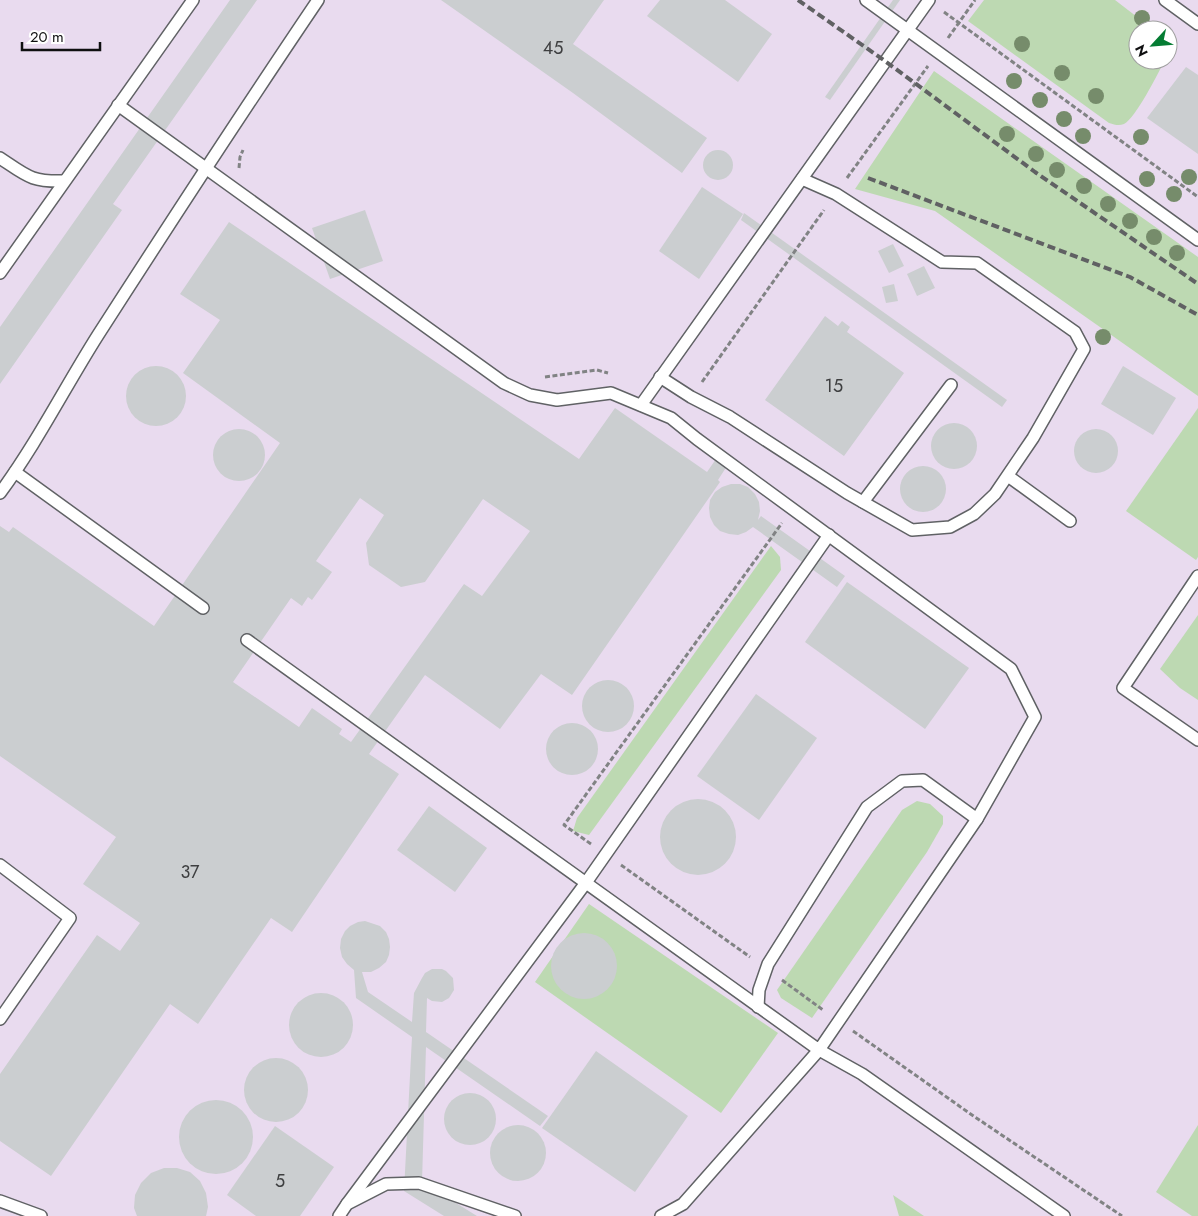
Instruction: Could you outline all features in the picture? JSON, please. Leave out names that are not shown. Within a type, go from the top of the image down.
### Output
[{"type":"lane","points":[[0,273],[193,0]]},
{"type":"lane","points":[[0,493],[205,168],[318,0]]},
{"type":"lane","points":[[866,0],[1198,240]]},
{"type":"lane","points":[[641,404],[928,0]]},
{"type":"lane","points":[[1165,0],[1198,24]]},
{"type":"lane","points":[[118,105],[504,383],[530,395],[557,400],[611,394],[641,404],[671,418],[1011,669],[1035,718],[977,819],[819,1050],[683,1204],[661,1216]]},
{"type":"lane","points":[[0,158],[30,178],[45,182],[64,181]]},
{"type":"lane","points":[[660,377],[690,397],[730,417],[863,502],[912,530],[950,527],[974,514],[995,494],[1008,476],[1033,438],[1084,349],[1075,332],[977,262],[942,262],[836,194],[802,179]]},
{"type":"lane","points":[[863,502],[951,385]]},
{"type":"lane","points":[[15,472],[203,608]]},
{"type":"lane","points":[[1008,476],[1070,521]]},
{"type":"lane","points":[[338,1216],[585,884],[829,535]]},
{"type":"lane","points":[[1198,576],[1123,688],[1198,740]]},
{"type":"lane","points":[[247,640],[758,1007],[819,1050],[862,1074],[1064,1216]]},
{"type":"lane","points":[[758,1007],[759,990],[768,964],[867,807],[902,781],[922,780],[977,819]]},
{"type":"lane","points":[[0,865],[70,918],[0,1019]]},
{"type":"lane","points":[[347,1204],[386,1184],[419,1183],[515,1216]]},
{"type":"lane","points":[[0,1201],[41,1216]]},
{"type":"path","points":[[928,0],[1198,196]]},
{"type":"path","points":[[690,397],[975,0]]},
{"type":"path","points":[[243,149],[239,169],[244,175]]},
{"type":"path","points":[[537,376],[547,377],[596,370],[616,375]]},
{"type":"path","points":[[861,1037],[972,1115],[1122,1216]]},
{"type":"shaded area","points":[[0,0],[1198,0],[1198,1216],[0,1216]]},
{"type":"green space","points":[[984,0],[1115,0],[1141,20],[1128,20],[1128,70],[1160,70],[1129,120],[1124,124],[1115,125],[1109,123],[968,21]]},
{"type":"green space","points":[[934,71],[1198,257],[1198,396],[935,211],[855,189]]},
{"type":"green space","points":[[1198,408],[1198,557],[1196,560],[1126,511]]},
{"type":"green space","points":[[771,546],[780,557],[781,570],[589,835],[573,831],[577,818]]},
{"type":"green space","points":[[1198,615],[1198,700],[1180,688],[1160,669]]},
{"type":"green space","points":[[917,801],[930,804],[943,816],[943,824],[927,852],[812,1018],[781,998],[777,990],[902,810]]},
{"type":"green space","points":[[589,904],[778,1033],[721,1113],[535,982]]},
{"type":"green space","points":[[1198,1125],[1198,1216],[1192,1216],[1156,1192]]},
{"type":"green space","points":[[893,1195],[924,1216],[899,1216]]},
{"type":"building","points":[[230,0],[257,0],[113,204],[122,210],[0,384],[0,327]]},
{"type":"building","points":[[441,0],[604,0],[573,44],[707,138],[682,173]]},
{"type":"building","points":[[660,0],[725,0],[772,34],[738,82],[647,16]]},
{"type":"building","points":[[893,0],[900,0],[830,100],[825,97]]},
{"type":"building","points":[[1186,67],[1198,75],[1198,154],[1147,118]]},
{"type":"building","points":[[718,150],[724,151],[732,159],[732,171],[724,179],[718,180],[712,179],[704,171],[703,165],[704,159],[712,151]]},
{"type":"building","points":[[702,187],[743,214],[699,279],[659,251]]},
{"type":"building","points":[[365,210],[383,261],[330,279],[312,228]]},
{"type":"building","points":[[744,213],[1007,400],[1002,407],[741,220]]},
{"type":"building","points":[[229,222],[579,459],[615,408],[707,472],[716,459],[727,466],[718,480],[720,482],[572,695],[541,674],[500,729],[425,675],[369,754],[399,774],[292,932],[271,918],[198,1024],[170,1004],[51,1176],[0,1141],[0,1074],[97,935],[120,951],[140,923],[83,884],[116,837],[0,756],[0,526],[9,532],[13,527],[154,626],[280,443],[183,373],[220,320],[180,294]],"holes":[[[360,498],[384,515],[366,543],[369,565],[401,587],[425,582],[483,499],[530,531],[482,596],[464,584],[351,742],[339,734],[342,729],[312,708],[299,727],[233,682],[291,598],[302,606],[308,597],[312,600],[332,572],[316,561]]]},
{"type":"building","points":[[893,244],[904,266],[889,273],[878,251]]},
{"type":"building","points":[[924,266],[935,288],[917,296],[907,274]]},
{"type":"building","points":[[894,284],[898,301],[886,303],[882,287]]},
{"type":"building","points":[[825,316],[838,326],[842,321],[850,327],[847,332],[904,373],[844,456],[765,400]]},
{"type":"building","points":[[150,366],[162,366],[173,371],[181,379],[186,390],[184,408],[173,421],[162,426],[150,426],[139,421],[131,413],[126,402],[126,390],[131,379],[139,371]]},
{"type":"building","points":[[1123,366],[1176,398],[1153,435],[1101,404]]},
{"type":"building","points":[[959,423],[971,429],[976,437],[976,455],[971,463],[963,468],[949,469],[937,463],[932,455],[931,441],[937,429],[945,424]]},
{"type":"building","points":[[234,429],[244,429],[258,436],[265,450],[265,460],[258,474],[244,481],[234,481],[224,477],[217,470],[213,460],[213,450],[217,440],[224,433]]},
{"type":"building","points":[[1096,429],[1108,433],[1114,439],[1118,451],[1114,463],[1108,469],[1096,473],[1084,469],[1078,463],[1074,451],[1078,439],[1084,433]]},
{"type":"building","points":[[928,466],[940,472],[945,480],[945,498],[940,506],[932,511],[918,512],[906,506],[901,498],[900,484],[906,472],[914,467]]},
{"type":"building","points":[[731,484],[740,484],[748,487],[755,494],[759,502],[758,520],[761,516],[845,576],[837,587],[753,527],[738,535],[720,531],[710,517],[710,500],[715,492]]},
{"type":"building","points":[[847,582],[969,668],[925,729],[805,642]]},
{"type":"building","points":[[603,680],[613,680],[622,684],[630,692],[634,706],[630,720],[622,728],[613,732],[603,732],[594,728],[586,720],[582,711],[582,701],[586,692],[594,684]]},
{"type":"building","points":[[756,694],[817,738],[759,820],[697,776]]},
{"type":"building","points":[[567,723],[577,723],[586,727],[594,735],[598,749],[594,763],[586,771],[577,775],[567,775],[558,771],[550,763],[546,754],[546,744],[550,735],[558,727]]},
{"type":"building","points":[[691,799],[705,799],[719,805],[730,816],[736,830],[733,852],[725,864],[705,875],[691,875],[677,869],[666,858],[660,844],[660,830],[666,816],[677,805]]},
{"type":"building","points":[[429,806],[487,848],[455,892],[397,850]]},
{"type":"building","points":[[365,921],[380,926],[386,932],[390,947],[386,962],[371,972],[362,972],[368,992],[412,1022],[414,993],[425,973],[432,969],[446,971],[453,978],[454,990],[449,998],[442,1002],[432,1001],[427,998],[426,1032],[548,1116],[540,1126],[426,1047],[422,1182],[477,1216],[444,1216],[404,1191],[412,1037],[356,998],[354,970],[342,957],[341,939],[350,926]]},
{"type":"building","points":[[590,933],[608,942],[615,953],[617,966],[615,979],[608,990],[597,997],[578,999],[560,990],[553,979],[551,960],[560,942],[571,935]]},
{"type":"building","points":[[321,993],[339,999],[347,1007],[353,1025],[347,1043],[339,1051],[321,1057],[303,1051],[295,1043],[289,1025],[295,1007],[303,999]]},
{"type":"building","points":[[596,1051],[688,1116],[635,1192],[542,1128]]},
{"type":"building","points":[[276,1058],[294,1064],[302,1072],[308,1090],[302,1108],[294,1116],[276,1122],[258,1116],[250,1108],[244,1090],[250,1072],[258,1064]]},
{"type":"building","points":[[465,1093],[475,1093],[489,1100],[496,1114],[496,1124],[489,1138],[475,1145],[465,1145],[455,1141],[448,1134],[444,1124],[444,1114],[448,1104],[455,1097]]},
{"type":"building","points":[[216,1100],[230,1103],[242,1111],[250,1123],[253,1137],[250,1151],[242,1163],[230,1171],[216,1174],[202,1171],[190,1163],[182,1151],[179,1137],[182,1123],[190,1111],[202,1103]]},
{"type":"building","points":[[518,1125],[529,1127],[538,1133],[544,1142],[546,1153],[544,1164],[538,1173],[529,1179],[518,1181],[507,1179],[498,1173],[492,1164],[490,1153],[492,1142],[498,1133],[507,1127]]},
{"type":"building","points":[[275,1126],[334,1167],[300,1216],[256,1216],[227,1195]]},
{"type":"building","points":[[164,1168],[177,1168],[190,1172],[200,1181],[206,1193],[208,1207],[206,1216],[137,1216],[134,1208],[135,1195],[141,1183],[151,1173]]},
{"type":"railway","points":[[798,0],[885,61],[1035,172],[1198,284]]},
{"type":"railway","points":[[868,178],[1130,277],[1198,315]]}]
